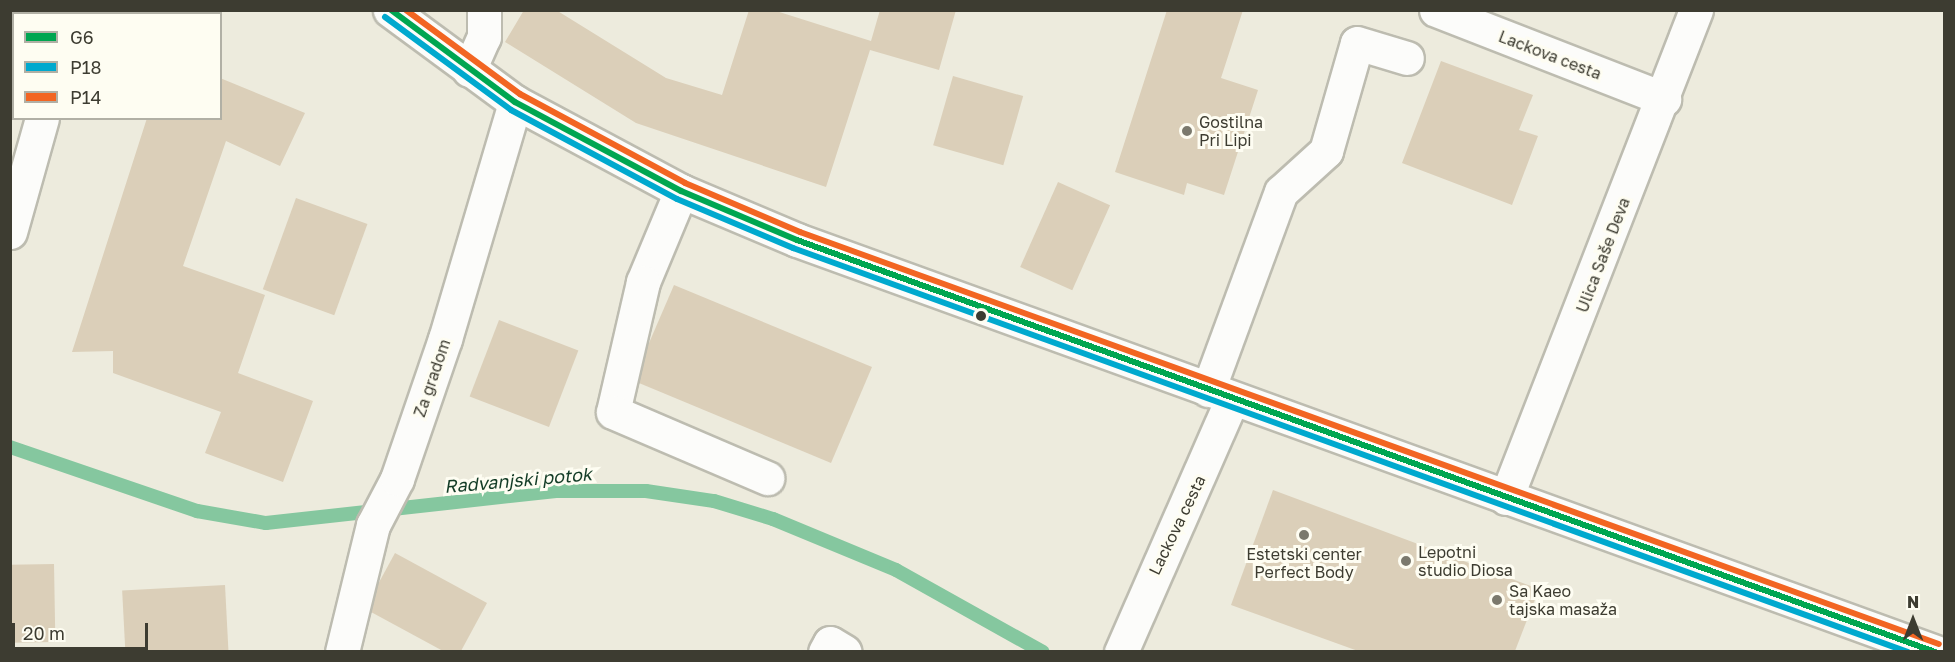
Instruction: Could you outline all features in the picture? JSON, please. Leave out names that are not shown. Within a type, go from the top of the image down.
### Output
[{"type":"street","points":[[390,10],[515,102],[681,191],[797,240],[1220,395],[1936,651]]},
{"type":"street","points":[[470,70],[484,37],[484,10]]},
{"type":"street","name":"Lackova cesta","points":[[1436,10],[1664,99]]},
{"type":"street","name":"Ulica Saše Deva","points":[[1506,498],[1664,99],[1696,10]]},
{"type":"street","name":"Lackova cesta","points":[[1121,651],[1220,395],[1281,192],[1326,151],[1357,43],[1407,58]]},
{"type":"street","name":"Za gradom","points":[[342,651],[373,525],[397,479],[445,339],[515,102]]},
{"type":"street","points":[[10,232],[41,120]]},
{"type":"street","points":[[681,191],[643,282],[613,412],[767,478]]},
{"type":"street","points":[[825,651],[830,643],[845,651]]},
{"type":"building","points":[[524,10],[556,10],[666,78],[722,95],[749,10],[773,10],[871,41],[880,10],[956,10],[939,70],[870,50],[826,187],[636,123],[505,42]]},
{"type":"building","name":"Gostilna Pri Lipi","points":[[1167,10],[1243,10],[1221,78],[1258,90],[1224,195],[1187,183],[1184,195],[1115,172]]},
{"type":"building","points":[[1441,61],[1533,95],[1519,130],[1538,136],[1512,205],[1402,163]]},
{"type":"building","points":[[953,76],[1023,96],[1003,165],[933,145]]},
{"type":"building","points":[[222,79],[305,113],[280,166],[226,141],[183,266],[265,295],[238,373],[313,401],[283,482],[205,453],[221,412],[113,373],[113,351],[72,352],[146,120],[222,120]]},
{"type":"building","points":[[1058,182],[1110,205],[1072,290],[1020,267]]},
{"type":"building","points":[[296,198],[367,224],[334,315],[263,289]]},
{"type":"building","points":[[674,285],[872,367],[831,463],[639,383],[646,350]]},
{"type":"building","points":[[499,320],[578,350],[549,427],[470,397]]},
{"type":"building","points":[[1273,490],[1539,589],[1515,651],[1358,651],[1231,605]]},
{"type":"building","points":[[395,553],[487,603],[461,651],[443,651],[371,612],[377,586]]},
{"type":"building","points":[[54,564],[55,642],[11,643],[10,565]]},
{"type":"building","points":[[225,585],[228,651],[125,652],[122,590]]},
{"type":"waterway","name":"Radvanjski potok","points":[[10,447],[197,511],[266,523],[558,491],[646,491],[714,501],[773,519],[896,570],[1043,652]]},
{"type":"transit line","name":"G6","points":[[391,10],[515,102],[681,191],[797,240],[1935,652]]},
{"type":"transit line","name":"P14","points":[[406,10],[520,94],[685,183],[800,232],[1939,644]]},
{"type":"transit line","name":"P18","points":[[385,17],[511,110],[677,199],[793,248],[1908,652]]},
{"type":"place","name":"Gostilna Pri Lipi","points":[[1187,131]]},
{"type":"place","name":"Estetski center Perfect Body","points":[[1304,535]]},
{"type":"place","name":"Lepotni studio Diosa","points":[[1406,561]]},
{"type":"place","name":"Sa Kaeo tajska masaža","points":[[1497,600]]}]
